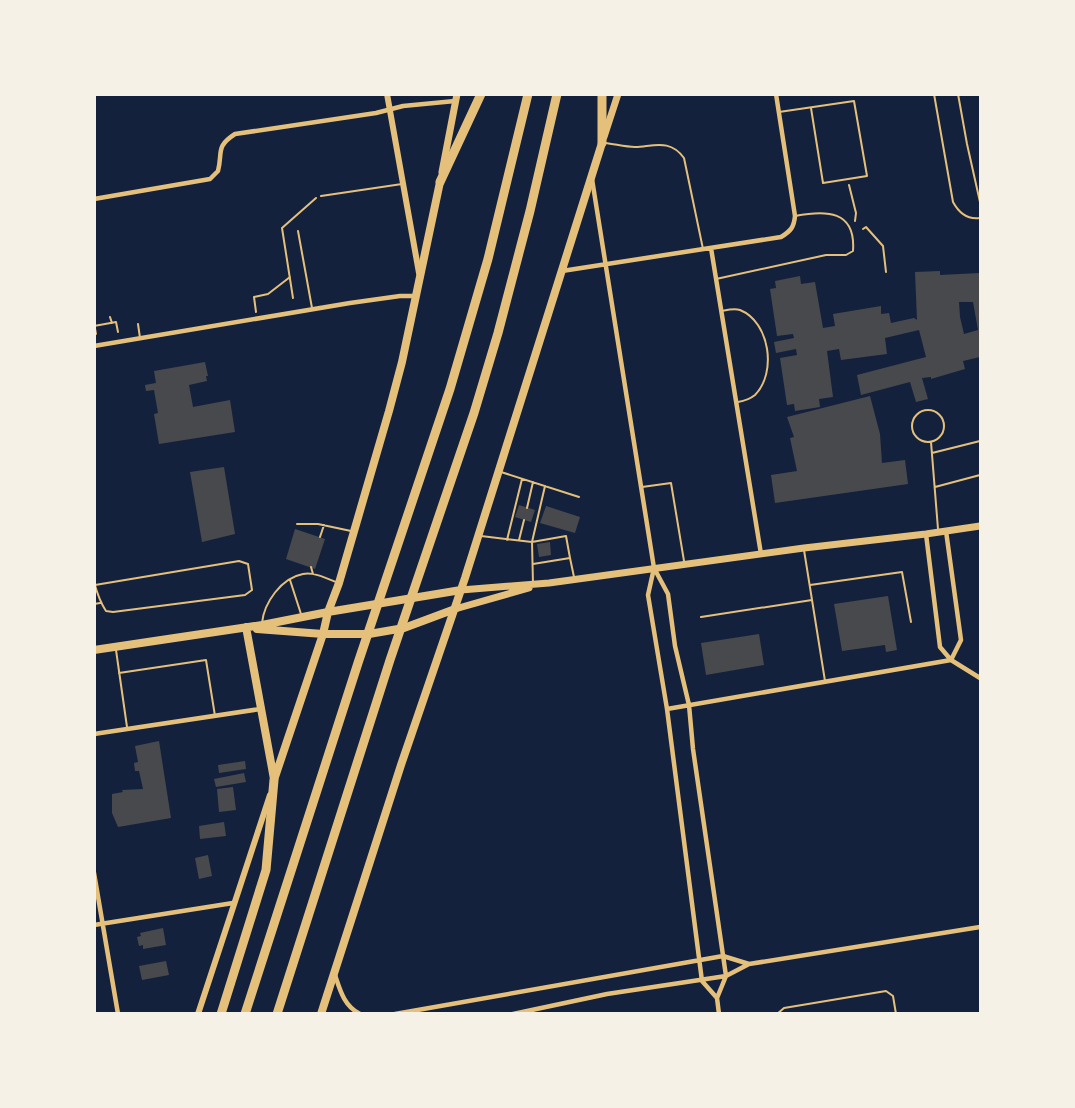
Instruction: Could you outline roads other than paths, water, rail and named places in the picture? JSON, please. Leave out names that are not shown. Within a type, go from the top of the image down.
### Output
[{"type":"highway","points":[[440,182],[481,94]]},
{"type":"highway","points":[[245,1014],[466,334],[503,198],[528,94]]},
{"type":"highway","points":[[277,1014],[390,660],[474,413],[530,211],[557,94]]},
{"type":"highway","points":[[602,94],[602,143]]},
{"type":"highway","points":[[221,1014],[266,870],[274,780]]},
{"type":"main road","points":[[321,1014],[401,765],[455,609],[618,94]]},
{"type":"main road","points":[[274,780],[339,583],[389,411],[416,296],[456,98]]},
{"type":"main road","points":[[262,627],[301,617],[461,590],[575,580],[981,526]]},
{"type":"main road","points":[[94,650],[246,627],[360,635],[395,630],[455,609],[549,583]]},
{"type":"main road","points":[[246,627],[274,780]]},
{"type":"street","points":[[387,94],[420,276]]},
{"type":"street","points":[[560,272],[781,237],[792,230],[795,216],[776,94]]},
{"type":"street","points":[[94,199],[210,179],[218,171],[221,146],[235,134],[390,111],[403,106],[456,98]]},
{"type":"street","points":[[592,177],[654,568],[668,594],[675,646],[689,705],[693,748],[726,976],[717,998],[719,1014]]},
{"type":"street","points":[[711,248],[761,554]]},
{"type":"street","points":[[94,346],[312,309],[400,296],[416,296]]},
{"type":"street","points":[[942,532],[961,640],[951,660]]},
{"type":"street","points":[[926,534],[940,647],[951,660],[981,678]]},
{"type":"street","points":[[654,568],[648,595],[667,709],[702,981],[717,998]]},
{"type":"street","points":[[667,709],[951,660]]},
{"type":"street","points":[[94,734],[261,709]]},
{"type":"street","points":[[198,1014],[274,780]]},
{"type":"street","points":[[94,873],[118,1014]]},
{"type":"street","points":[[94,925],[233,903]]},
{"type":"street","points":[[513,1014],[607,994],[726,976],[749,964],[981,927]]},
{"type":"street","points":[[395,1014],[723,956],[749,964]]},
{"type":"street","points":[[334,971],[346,1002],[360,1014]]},
{"type":"lane","points":[[934,94],[953,202],[957,210],[966,216],[981,218]]},
{"type":"lane","points":[[958,94],[981,202]]},
{"type":"lane","points":[[778,112],[854,101],[867,176],[824,183],[811,108]]},
{"type":"lane","points":[[602,143],[633,147],[670,146],[677,148],[684,158],[703,249]]},
{"type":"lane","points":[[321,196],[403,184]]},
{"type":"lane","points":[[716,279],[826,255],[846,255],[853,251],[854,238],[849,227],[839,217],[827,212],[795,216]]},
{"type":"lane","points":[[298,231],[312,309]]},
{"type":"lane","points":[[722,311],[736,309],[747,315],[763,335],[766,345],[768,363],[760,387],[754,395],[736,403]]},
{"type":"lane","points":[[138,324],[140,338]]},
{"type":"lane","points":[[925,410],[936,412],[943,420],[943,431],[940,436],[931,441],[921,440],[912,428],[916,414],[925,410]]},
{"type":"lane","points":[[931,441],[942,532]]},
{"type":"lane","points":[[932,453],[981,441]]},
{"type":"lane","points":[[498,471],[579,497]]},
{"type":"lane","points":[[935,487],[981,475]]},
{"type":"lane","points":[[507,540],[522,479]]},
{"type":"lane","points":[[527,508],[533,482]]},
{"type":"lane","points":[[641,487],[671,483],[685,564]]},
{"type":"lane","points":[[533,585],[532,542],[545,486]]},
{"type":"lane","points":[[519,541],[524,520]]},
{"type":"lane","points":[[297,524],[324,525],[354,532]]},
{"type":"lane","points":[[320,537],[324,525]]},
{"type":"lane","points":[[478,536],[532,542],[566,536],[575,580]]},
{"type":"lane","points":[[804,548],[825,683]]},
{"type":"lane","points":[[533,564],[570,558]]},
{"type":"lane","points":[[239,561],[248,564],[252,590],[246,595],[113,612],[106,611],[100,603],[95,584],[239,561]]},
{"type":"lane","points":[[312,567],[313,574]]},
{"type":"lane","points":[[810,585],[902,572],[911,622]]},
{"type":"lane","points":[[262,627],[265,608],[272,596],[290,580],[303,574],[313,574],[339,583]]},
{"type":"lane","points":[[290,580],[301,617]]},
{"type":"lane","points":[[700,617],[812,600]]},
{"type":"lane","points":[[94,604],[100,603]]},
{"type":"lane","points":[[115,647],[127,729]]},
{"type":"lane","points":[[119,673],[206,660],[215,716]]},
{"type":"lane","points":[[777,1014],[784,1008],[886,991],[893,996],[896,1014]]}]
